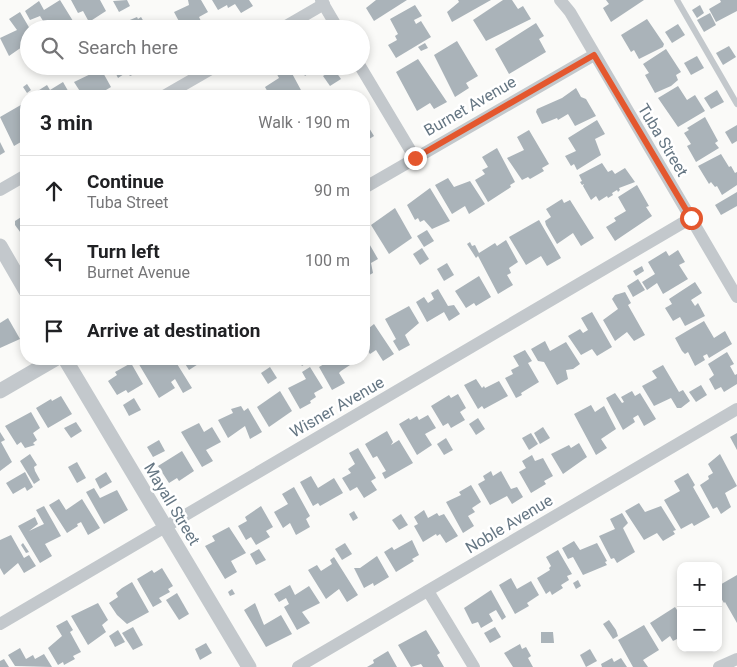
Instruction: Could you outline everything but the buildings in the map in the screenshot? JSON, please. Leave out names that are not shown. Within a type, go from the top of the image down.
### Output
[{"type":"street","name":"Tuba Street","points":[[560,0],[570,12],[737,297]]},
{"type":"street","points":[[295,20],[322,2],[333,20]]},
{"type":"street","name":"Burnet Avenue","points":[[370,184],[594,55]]},
{"type":"street","points":[[174,90],[200,75]]},
{"type":"street","points":[[365,75],[415,158]]},
{"type":"street","points":[[0,190],[20,178]]},
{"type":"street","name":"Wisner Avenue","points":[[0,624],[691,218]]},
{"type":"street","points":[[0,246],[20,281]]},
{"type":"street","points":[[0,391],[45,365]]},
{"type":"street","name":"Mayall Street","points":[[69,365],[249,667]]},
{"type":"street","name":"Noble Avenue","points":[[298,667],[737,409]]},
{"type":"street","points":[[428,591],[474,667]]},
{"type":"street","points":[[719,667],[737,659]]},
{"type":"lane","points":[[677,0],[737,104]]},
{"type":"route","points":[[415,158],[594,55],[691,218]]}]
